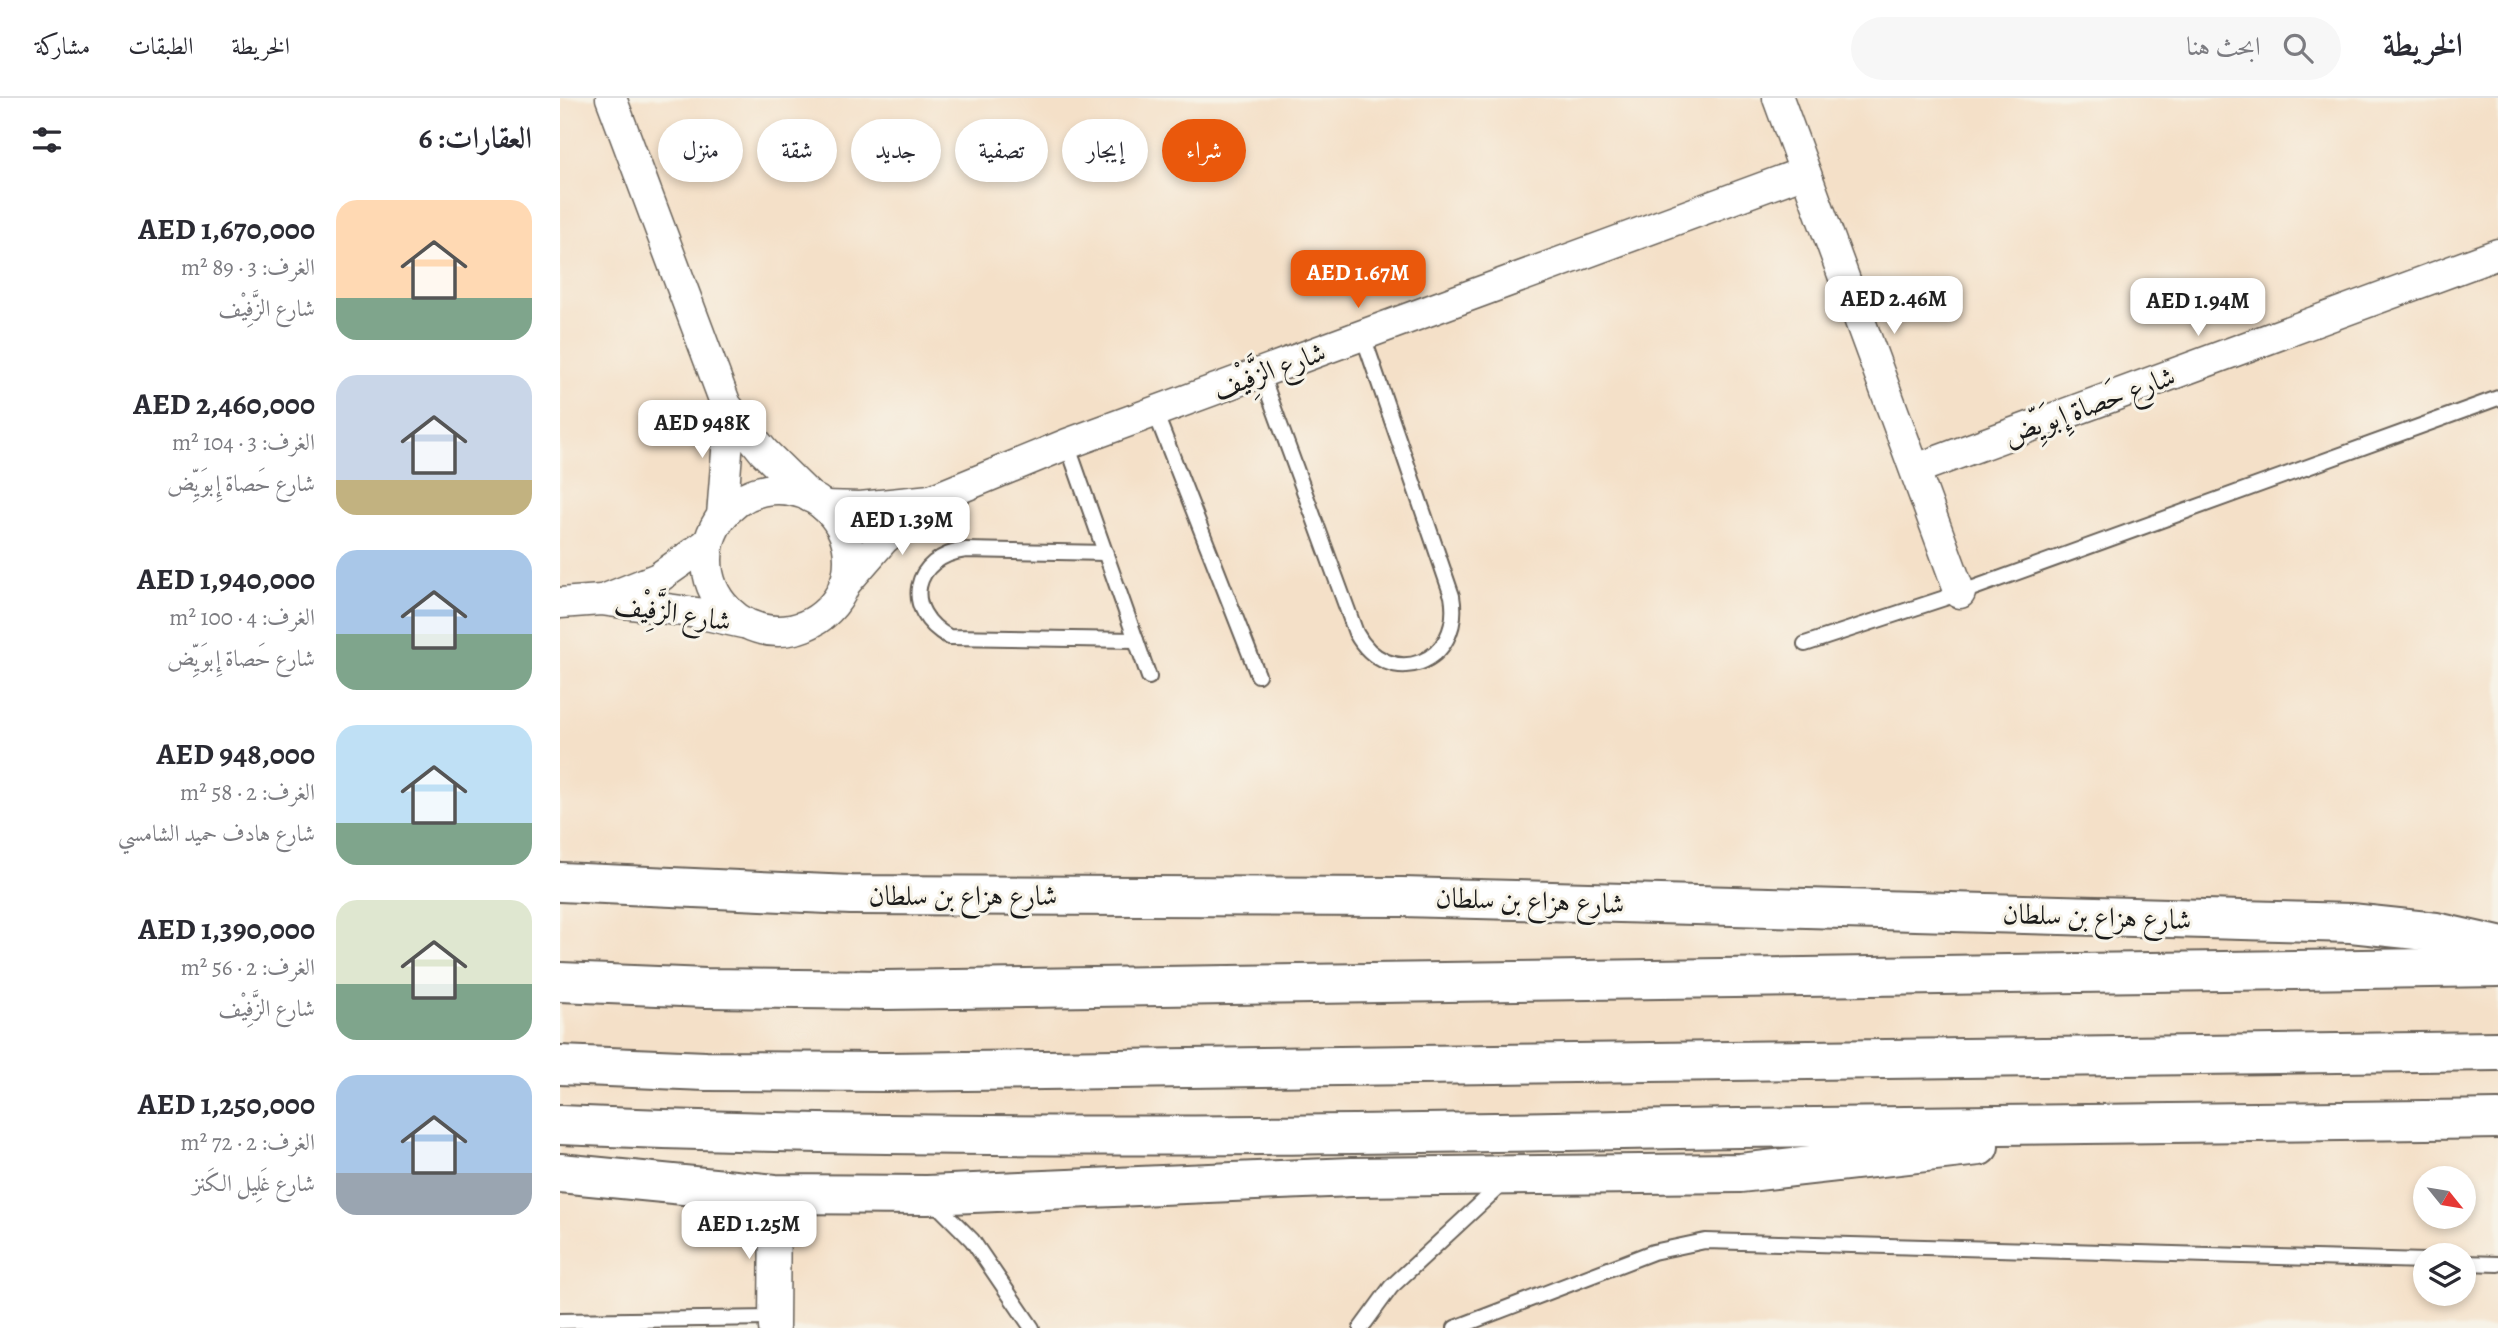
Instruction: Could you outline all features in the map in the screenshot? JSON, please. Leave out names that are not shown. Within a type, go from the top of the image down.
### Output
[{"type":"main road","name":"شارع هزاع بن سلطان","points":[[560,882],[852,895],[1402,897],[2351,923],[2436,932],[2498,946]]},
{"type":"main road","name":"شارع هزاع بن سلطان","points":[[560,982],[706,988],[885,990],[2498,967]]},
{"type":"main road","points":[[560,1065],[886,1072],[2498,1051]]},
{"type":"main road","points":[[560,1125],[883,1133],[1143,1135],[2498,1119]]},
{"type":"main road","points":[[560,1173],[775,1194],[927,1195],[1352,1177],[1741,1173],[2199,1121]]},
{"type":"street","points":[[611,98],[726,405],[728,450],[722,516],[709,542],[707,572],[719,602],[745,624],[761,630],[796,629],[811,623],[837,600],[848,568],[846,542],[836,519],[764,452],[726,405]]},
{"type":"street","points":[[1778,98],[1960,593]]},
{"type":"street","name":"شارع الزَّفِيْف","points":[[817,501],[860,507],[931,500],[1067,444],[1805,172]]},
{"type":"street","name":"شارع حَصاة إِبوَيِّض","points":[[1916,468],[2498,254]]},
{"type":"street","points":[[722,516],[747,496],[763,491],[779,489],[817,501]]},
{"type":"street","name":"شارع الزَّفِيْف","points":[[844,585],[884,539],[931,500]]},
{"type":"street","name":"شارع الزَّفِيْف","points":[[601,600],[658,578],[709,542]]},
{"type":"street","name":"شارع الزَّفِيْف","points":[[560,603],[601,600],[697,613],[745,624]]},
{"type":"street","points":[[774,1323],[775,1194]]},
{"type":"lane","points":[[1261,373],[1363,646],[1385,662],[1413,664],[1426,660],[1448,639],[1454,626],[1455,611],[1363,336]]},
{"type":"lane","points":[[1805,644],[1960,593],[2498,398]]},
{"type":"lane","points":[[1155,412],[1258,675]]},
{"type":"lane","points":[[1067,444],[1149,677]]},
{"type":"lane","points":[[1106,553],[951,552],[936,559],[925,571],[919,586],[919,602],[925,617],[935,629],[949,638],[1136,640]]},
{"type":"lane","points":[[1361,1328],[1391,1287],[1511,1176]]},
{"type":"lane","points":[[927,1195],[972,1240],[1032,1328]]},
{"type":"lane","points":[[1455,1328],[1653,1252],[1705,1241],[2413,1261]]},
{"type":"lane","points":[[2476,1263],[2498,1264]]},
{"type":"lane","points":[[560,1321],[774,1323]]}]
